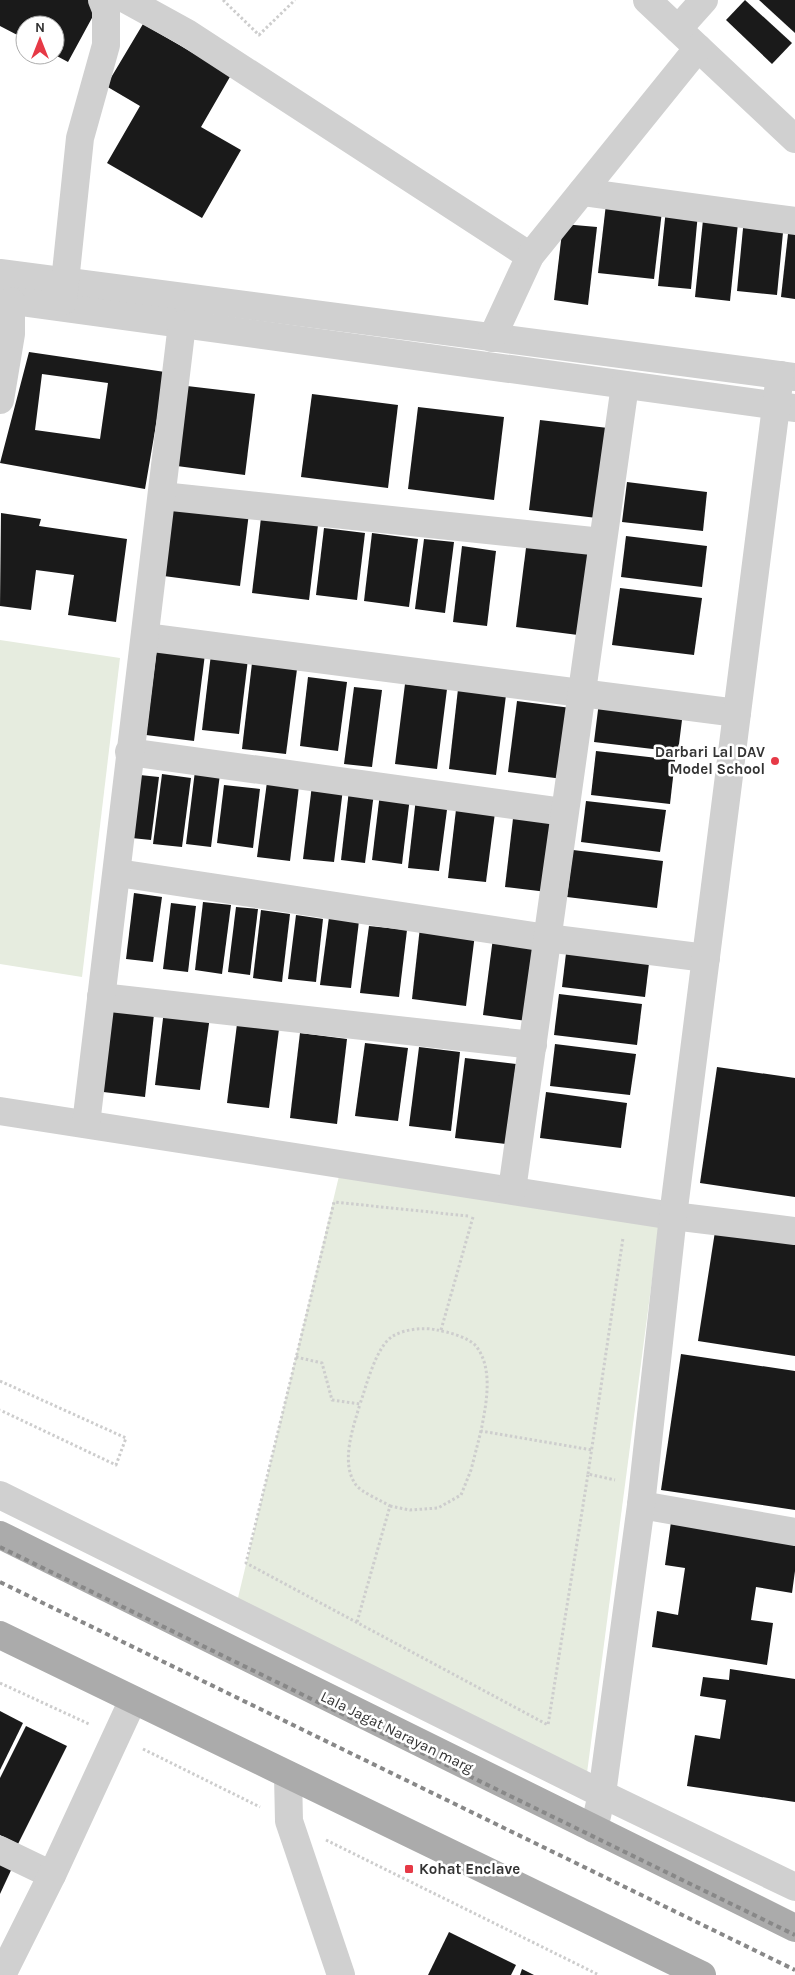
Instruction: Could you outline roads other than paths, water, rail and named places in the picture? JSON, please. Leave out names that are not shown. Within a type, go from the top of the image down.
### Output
[{"type":"main road","name":"Lala Jagat Narayan marg","points":[[0,1535],[795,1928]]},
{"type":"main road","points":[[0,1635],[702,1975]]},
{"type":"street","points":[[64,295],[80,138],[106,45],[106,10],[102,0]]},
{"type":"street","points":[[127,0],[187,33],[530,256]]},
{"type":"street","points":[[647,0],[795,139]]},
{"type":"street","points":[[678,28],[704,0]]},
{"type":"street","points":[[492,338],[530,256],[698,48]]},
{"type":"street","points":[[582,192],[795,221]]},
{"type":"street","points":[[0,273],[64,295],[182,324],[786,407]]},
{"type":"street","points":[[0,400],[11,334],[6,300],[64,295],[492,338],[788,376],[786,407],[737,713],[673,1216],[642,1496],[602,1794],[594,1829]]},
{"type":"street","points":[[86,1124],[118,873],[129,752],[145,637],[182,324]]},
{"type":"street","points":[[512,1190],[625,385]]},
{"type":"street","points":[[162,496],[602,542]]},
{"type":"street","points":[[145,637],[737,713]]},
{"type":"street","points":[[129,752],[564,812]]},
{"type":"street","points":[[118,873],[547,938],[706,958]]},
{"type":"street","points":[[101,997],[533,1046]]},
{"type":"street","points":[[0,1111],[673,1216],[795,1231]]},
{"type":"street","points":[[0,1495],[602,1794],[795,1887]]},
{"type":"street","points":[[642,1496],[795,1532]]},
{"type":"street","points":[[2,1975],[52,1875],[134,1700]]},
{"type":"street","points":[[288,1775],[289,1821],[341,1975]]},
{"type":"street","points":[[0,1850],[52,1875]]},
{"type":"railway","points":[[0,1547],[795,1935]]},
{"type":"railway","points":[[0,1582],[795,1970]]},
{"type":"place","name":"Darbari Lal DAV Model School","points":[[775,761]]},
{"type":"place","name":"Kohat Enclave","points":[[409,1869]]}]
